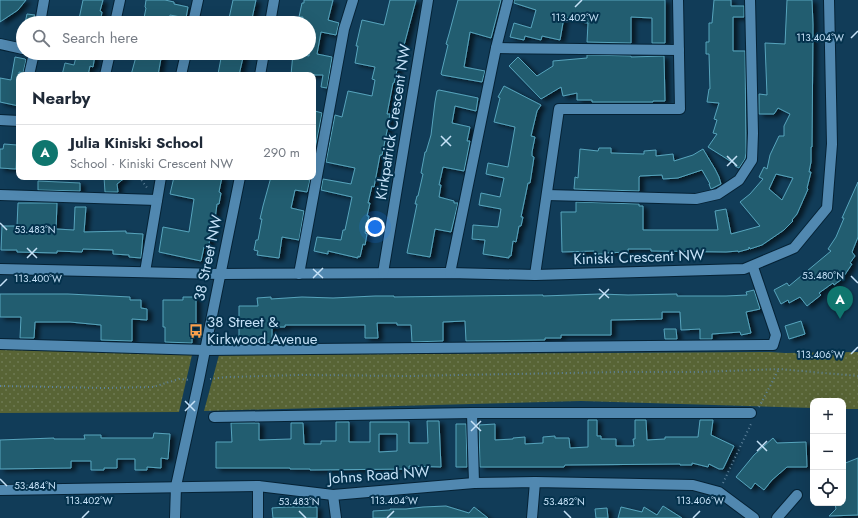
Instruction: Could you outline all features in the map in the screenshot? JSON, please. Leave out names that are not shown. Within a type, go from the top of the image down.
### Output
[{"type":"street","points":[[41,16],[44,0]]},
{"type":"street","points":[[117,16],[120,0]]},
{"type":"street","points":[[195,16],[198,0]]},
{"type":"street","points":[[271,16],[274,0]]},
{"type":"street","points":[[299,274],[344,29],[353,0]]},
{"type":"street","name":"Kirkpatrick Crescent NW","points":[[383,273],[428,0]]},
{"type":"street","points":[[450,273],[496,48],[508,0]]},
{"type":"street","points":[[535,275],[559,109],[680,109],[678,0]]},
{"type":"street","points":[[546,196],[696,199],[718,194],[739,180],[752,160],[753,133],[750,0]]},
{"type":"street","name":"Kiniski Crescent NW","points":[[0,269],[221,274],[450,273],[535,275],[744,270],[794,248],[827,208],[832,144],[829,0]]},
{"type":"street","points":[[0,44],[16,47]]},
{"type":"street","points":[[496,48],[679,50]]},
{"type":"street","points":[[30,72],[32,60]]},
{"type":"street","points":[[106,72],[108,60]]},
{"type":"street","points":[[181,72],[184,60]]},
{"type":"street","points":[[261,72],[263,60]]},
{"type":"street","points":[[0,120],[16,121]]},
{"type":"street","points":[[145,272],[160,180]]},
{"type":"street","name":"38 Street NW","points":[[175,518],[176,486],[239,180]]},
{"type":"street","points":[[0,195],[157,200]]},
{"type":"street","points":[[0,344],[205,350],[773,345],[776,335],[753,267]]},
{"type":"street","points":[[214,417],[472,413],[754,414]]},
{"type":"street","points":[[472,413],[474,483]]},
{"type":"street","points":[[532,518],[535,482]]},
{"type":"street","name":"Johns Road NW","points":[[0,490],[176,486],[258,486],[333,495],[474,483],[535,482],[693,485],[719,492],[754,518]]},
{"type":"street","points":[[258,486],[258,518]]},
{"type":"street","points":[[333,495],[336,518]]},
{"type":"street","points":[[777,518],[797,495]]},
{"type":"path","points":[[719,492],[754,414],[778,369]]},
{"type":"path","points":[[0,386],[106,388],[153,387],[179,379],[199,380],[226,377],[301,375],[410,376],[701,372],[778,369],[858,376]]},
{"type":"green space","points":[[0,349],[192,355],[179,412],[0,413]]},
{"type":"green space","points":[[858,352],[858,409],[846,409],[846,398],[810,398],[810,408],[581,401],[204,411],[219,355]]},
{"type":"building","points":[[0,0],[26,0],[18,10],[0,22]]},
{"type":"building","points":[[83,0],[103,0],[100,11],[102,12],[101,16],[80,16]]},
{"type":"building","points":[[146,0],[165,0],[174,2],[174,4],[188,7],[186,16],[144,16]]},
{"type":"building","points":[[233,0],[256,0],[253,16],[230,16]]},
{"type":"building","points":[[304,0],[333,0],[328,20],[339,23],[336,35],[321,32],[317,54],[332,57],[327,88],[321,87],[323,75],[316,75],[316,72],[291,72],[292,60],[316,60],[316,16],[299,16],[302,3],[304,3]]},
{"type":"building","points":[[390,0],[416,0],[393,83],[387,114],[390,114],[382,155],[380,155],[374,187],[372,186],[368,203],[370,203],[367,216],[369,216],[365,233],[367,234],[365,245],[363,244],[360,257],[358,256],[358,258],[328,251],[328,254],[314,251],[317,237],[341,240],[343,230],[345,230],[352,197],[321,190],[323,179],[351,184],[355,168],[326,162],[335,115],[342,117],[348,91],[372,96],[375,80],[372,79],[375,67],[355,63],[358,46],[356,46],[362,20],[384,25]]},
{"type":"building","points":[[458,0],[501,0],[491,38],[470,32],[464,67],[485,71],[482,82],[441,74],[448,45],[446,44]]},
{"type":"building","points":[[514,0],[665,0],[665,43],[652,43],[652,18],[631,17],[631,43],[587,42],[588,23],[580,22],[580,19],[564,17],[560,40],[542,36],[541,40],[525,36],[524,40],[510,37],[514,23],[531,28],[536,10],[514,3]]},
{"type":"building","points":[[714,0],[731,0],[731,6],[744,6],[744,17],[733,17],[733,51],[745,51],[746,153],[745,159],[739,168],[708,147],[717,134],[713,133],[717,120],[714,119],[719,103],[707,102],[710,89],[709,54],[706,54],[706,42],[709,42],[709,23],[712,23]]},
{"type":"building","points":[[787,0],[812,0],[812,147],[809,172],[811,172],[808,189],[797,214],[792,220],[793,221],[784,230],[762,245],[750,249],[749,247],[749,249],[738,252],[651,251],[651,249],[628,249],[628,252],[604,254],[594,254],[594,251],[562,252],[561,212],[576,212],[576,202],[639,204],[639,206],[643,206],[643,230],[718,230],[715,211],[726,209],[731,234],[760,226],[740,202],[750,194],[763,179],[759,177],[764,167],[767,169],[770,155],[779,136],[784,136],[784,126],[790,114],[778,108],[774,114],[759,114],[759,94],[767,95],[765,43],[785,44]],"holes":[[[776,174],[793,178],[782,200],[769,189]]]},
{"type":"building","points":[[27,14],[35,15],[35,16],[27,16]]},
{"type":"building","points":[[587,55],[631,57],[664,56],[665,101],[592,102],[592,100],[577,100],[577,93],[563,96],[561,87],[541,99],[509,66],[518,57],[537,76],[553,66],[553,61],[587,58]]},
{"type":"building","points":[[15,57],[16,60],[26,60],[23,72],[16,72],[16,105],[0,102],[0,78],[11,80]]},
{"type":"building","points":[[75,60],[94,60],[93,67],[90,66],[89,72],[63,72],[65,63],[74,65]]},
{"type":"building","points":[[135,60],[161,60],[159,72],[132,72]]},
{"type":"building","points":[[221,60],[242,60],[240,72],[218,72]]},
{"type":"building","points":[[504,86],[541,105],[537,111],[531,136],[535,137],[532,152],[532,156],[534,157],[530,183],[528,183],[521,217],[523,217],[521,226],[519,226],[516,242],[513,241],[511,256],[509,256],[509,258],[483,254],[485,240],[472,239],[473,225],[498,227],[501,209],[479,205],[481,193],[500,197],[504,178],[486,174],[488,163],[508,167],[515,127],[494,122],[500,98],[498,97]]},
{"type":"building","points":[[439,90],[478,98],[476,111],[455,106],[452,123],[470,127],[467,141],[470,141],[464,171],[443,167],[439,185],[441,185],[439,197],[454,201],[454,203],[458,203],[451,232],[435,229],[430,257],[407,253],[417,204],[415,204],[423,174],[421,173],[425,152],[431,135],[435,102],[437,91]]},
{"type":"building","points":[[316,111],[322,113],[316,144]]},
{"type":"building","points":[[4,144],[16,145],[16,169],[0,168],[0,149],[3,149]]},
{"type":"building","points":[[599,148],[611,148],[611,153],[644,154],[644,151],[656,150],[656,156],[673,154],[674,161],[693,155],[703,149],[715,169],[721,184],[711,189],[710,184],[702,170],[678,178],[663,179],[662,175],[640,176],[639,191],[574,189],[575,177],[578,178],[580,149],[598,151]]},
{"type":"building","points":[[104,180],[122,180],[117,184],[118,192],[105,192]]},
{"type":"building","points":[[173,180],[221,180],[219,192],[221,193],[219,204],[217,204],[213,234],[211,234],[208,248],[204,247],[201,261],[159,252],[163,227],[189,232],[194,199],[170,194]]},
{"type":"building","points":[[270,180],[310,180],[307,192],[295,190],[291,208],[304,211],[299,240],[282,237],[279,258],[257,255],[258,251],[254,250],[256,240],[258,240],[263,206]]},
{"type":"building","points":[[38,181],[80,183],[80,191],[38,190]]},
{"type":"building","points":[[858,182],[858,237],[852,252],[855,256],[850,263],[852,264],[842,279],[834,285],[833,283],[819,293],[821,295],[807,306],[800,297],[789,303],[788,300],[781,304],[774,290],[787,283],[789,286],[831,251],[828,249],[836,237],[844,218],[842,218]]},
{"type":"building","points":[[18,203],[57,203],[56,229],[74,230],[75,207],[86,207],[84,232],[126,231],[126,233],[143,234],[141,258],[129,257],[129,255],[113,254],[113,250],[83,249],[82,252],[57,251],[57,253],[1,250],[2,226],[17,226]]},
{"type":"building","points":[[754,290],[760,309],[746,312],[751,333],[741,335],[740,332],[712,334],[712,339],[700,339],[700,329],[681,330],[680,312],[662,312],[662,319],[611,320],[611,335],[561,335],[561,338],[545,338],[545,340],[466,341],[465,321],[443,322],[443,341],[412,342],[411,325],[377,323],[378,338],[365,338],[365,325],[285,325],[285,327],[272,327],[272,342],[239,343],[239,306],[258,306],[257,298],[543,296],[600,294],[677,294],[677,296],[726,296],[747,295],[746,292]]},
{"type":"building","points":[[0,294],[68,294],[130,297],[130,300],[141,300],[141,308],[147,309],[147,320],[132,319],[132,341],[101,340],[101,325],[70,322],[35,322],[34,338],[20,338],[21,317],[0,317]]},
{"type":"building","points":[[183,297],[196,297],[196,324],[192,324],[192,343],[165,342],[165,327],[163,327],[163,300],[183,300]]},
{"type":"building","points":[[801,321],[805,334],[789,339],[785,326]]},
{"type":"building","points":[[664,329],[676,329],[677,339],[665,339]]},
{"type":"building","points":[[588,420],[597,420],[597,436],[601,436],[601,439],[616,439],[616,446],[634,446],[633,439],[635,439],[635,420],[646,420],[647,440],[665,439],[665,437],[698,437],[700,420],[713,420],[711,435],[734,446],[723,469],[719,469],[709,464],[708,467],[692,463],[692,465],[480,467],[479,425],[495,424],[495,440],[525,437],[525,444],[543,443],[543,437],[555,436],[555,438],[569,438],[570,448],[588,447]]},
{"type":"building","points":[[427,421],[439,421],[441,467],[409,466],[409,469],[310,470],[290,468],[216,468],[216,442],[232,442],[231,423],[259,423],[259,440],[291,439],[291,423],[303,423],[304,444],[321,444],[321,441],[336,441],[336,422],[349,422],[349,442],[370,442],[370,422],[409,422],[409,443],[428,443]],"holes":[[[379,434],[397,434],[397,451],[379,452]]]},
{"type":"building","points":[[456,424],[466,424],[467,467],[456,467]]},
{"type":"building","points":[[154,433],[170,434],[168,459],[161,458],[161,468],[147,467],[147,470],[135,470],[135,459],[117,459],[117,468],[104,468],[104,470],[91,470],[91,461],[71,461],[71,468],[0,469],[0,440],[54,438],[85,439],[84,435],[101,435],[101,438],[153,438]]},
{"type":"building","points":[[773,438],[777,443],[806,442],[807,467],[787,467],[772,480],[764,490],[755,483],[751,489],[736,477],[754,455]]},
{"type":"building","points":[[858,458],[858,515],[829,516],[836,509],[836,506],[846,506],[846,463]]},
{"type":"building","points":[[446,506],[469,513],[474,507],[488,518],[373,518],[373,511]]},
{"type":"building","points":[[663,506],[682,518],[618,518],[621,507],[642,512],[644,507],[657,515]]},
{"type":"building","points":[[317,507],[317,518],[273,518],[272,508]]},
{"type":"building","points":[[607,508],[608,518],[596,518],[595,509]]},
{"type":"place","name":"Julia Kiniski School","points":[[840,319]]},
{"type":"place","name":"38 Street & Kirkwood Avenue","points":[[196,331]]}]
